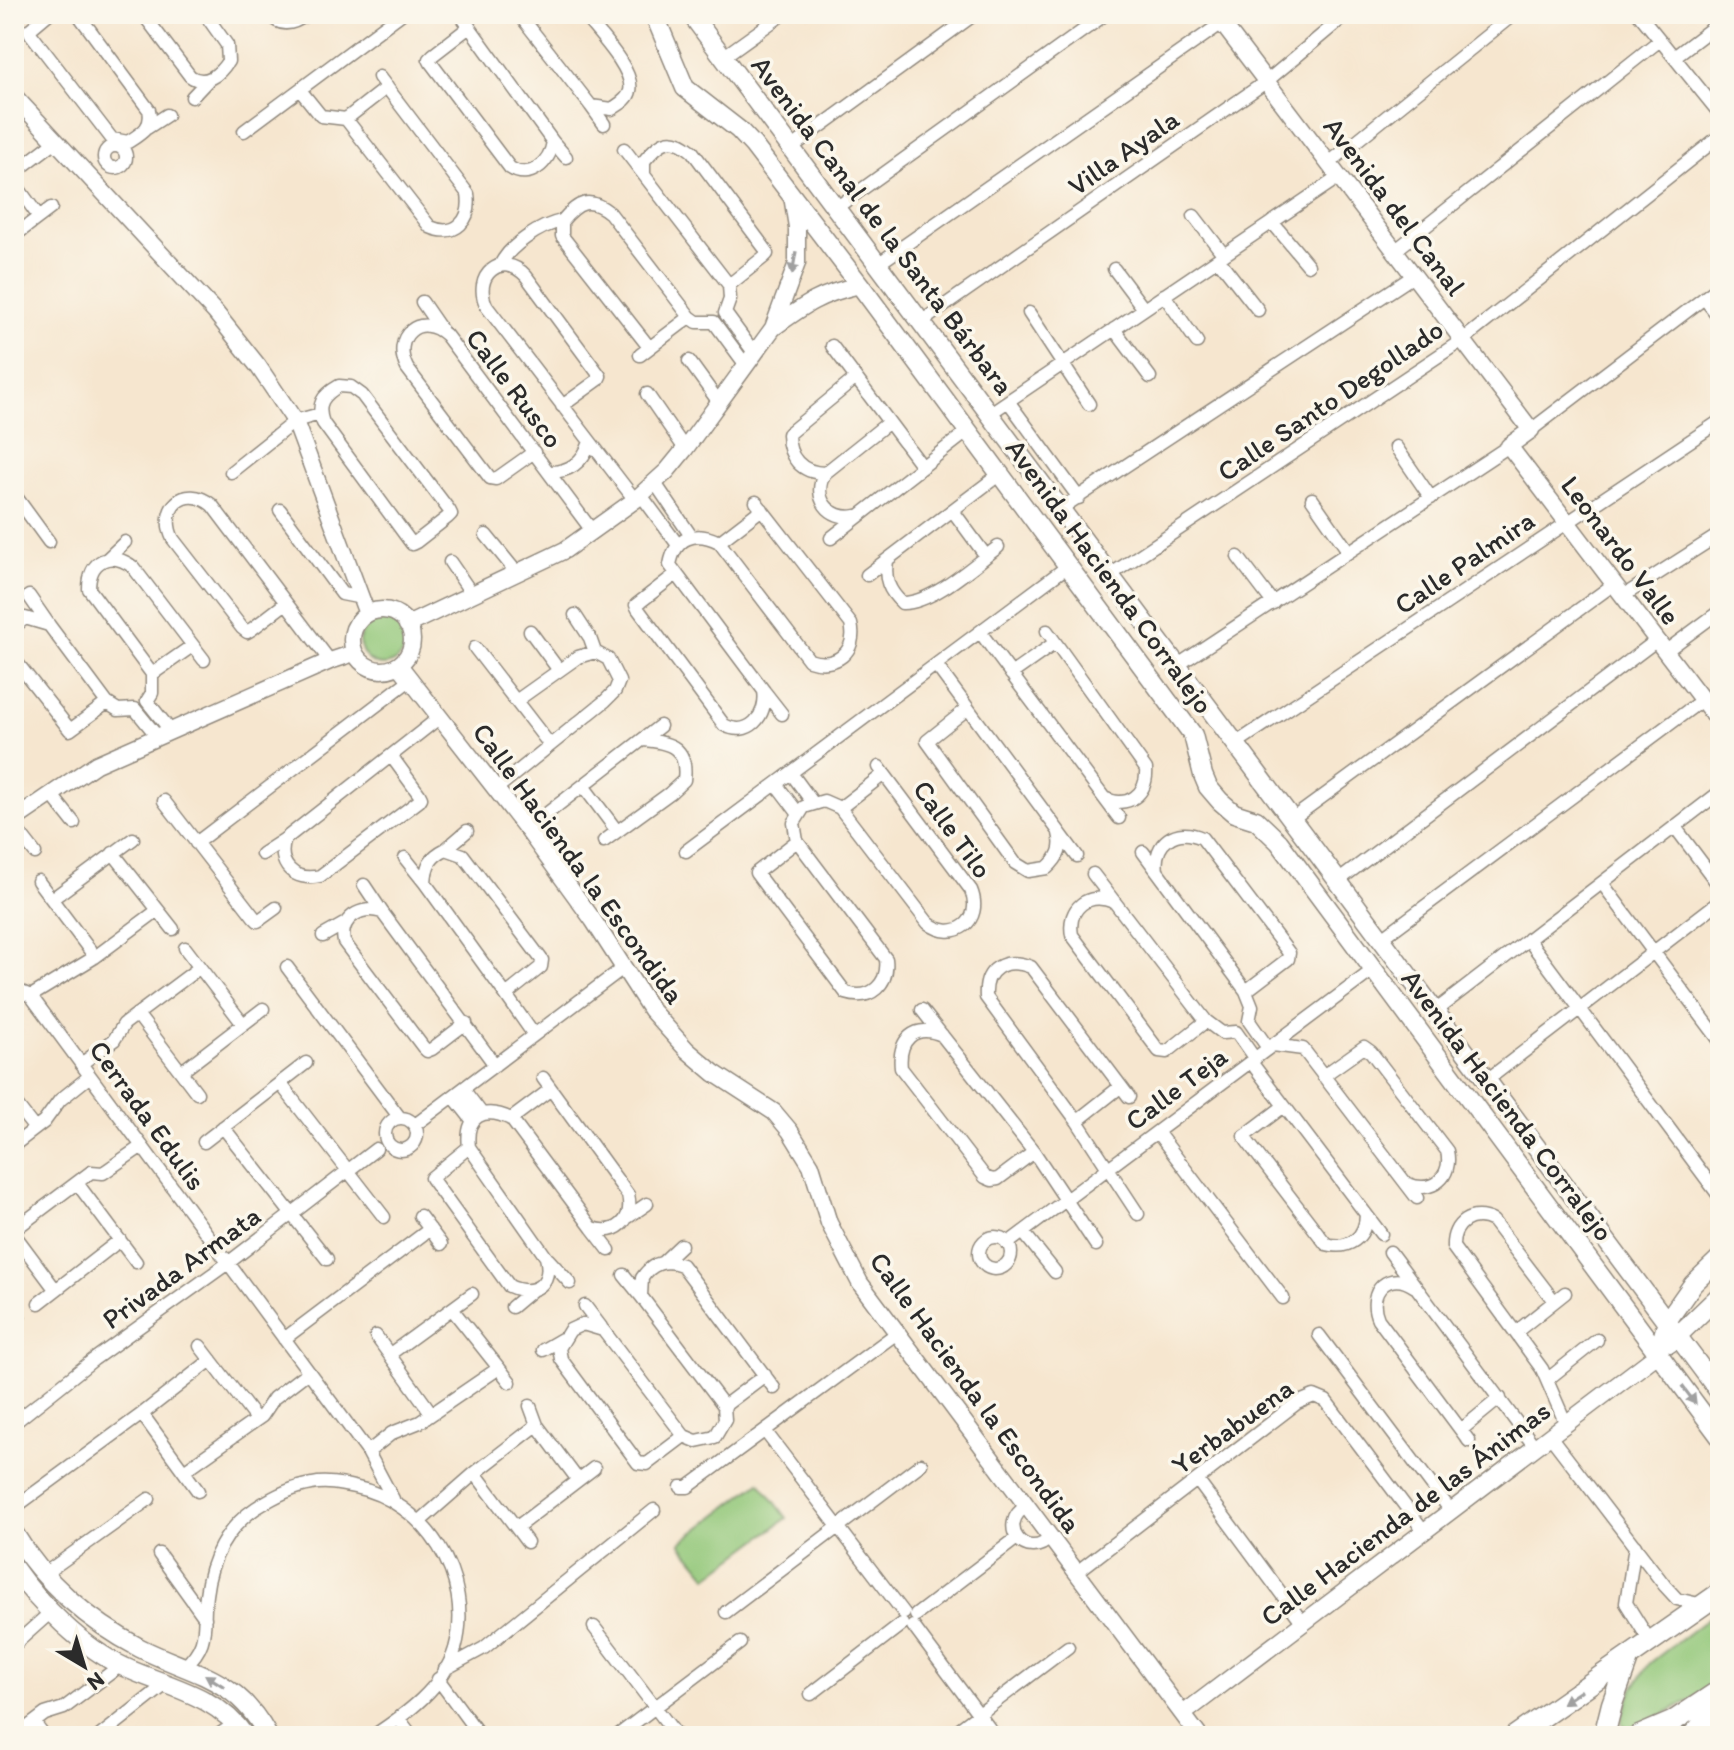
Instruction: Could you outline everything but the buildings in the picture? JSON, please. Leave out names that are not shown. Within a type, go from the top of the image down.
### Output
[{"type":"main road","name":"Avenida Hacienda Corralejo","points":[[654,14],[685,88],[739,130],[792,195],[1193,735],[1208,787],[1234,813],[1256,820],[1279,842],[1720,1437]]},
{"type":"main road","name":"Avenida Canal de la Santa Bárbara","points":[[691,14],[1720,1393]]},
{"type":"main road","points":[[821,234],[839,213]]},
{"type":"main road","points":[[1658,1354],[1693,1284],[1720,1258]]},
{"type":"main road","points":[[1672,1329],[1720,1295]]},
{"type":"main road","points":[[14,1533],[44,1574],[78,1607],[138,1647],[202,1672],[237,1695],[268,1736]]},
{"type":"main road","points":[[14,1568],[51,1612],[96,1649],[121,1665],[212,1704],[240,1729]]},
{"type":"main road","points":[[1515,1736],[1712,1599]]},
{"type":"main road","points":[[1604,1736],[1628,1659]]},
{"type":"main road","points":[[1639,1736],[1672,1722],[1720,1690]]},
{"type":"main road","points":[[1692,1736],[1720,1705]]},
{"type":"street","points":[[48,14],[31,27],[31,34],[112,139],[126,145]]},
{"type":"street","points":[[78,14],[149,110],[151,117],[147,128]]},
{"type":"street","points":[[143,14],[190,76],[196,80],[214,76]]},
{"type":"street","points":[[192,97],[228,61],[227,45],[205,14]]},
{"type":"street","points":[[269,14],[279,23],[289,23],[306,15]]},
{"type":"street","points":[[244,131],[401,14]]},
{"type":"street","points":[[460,14],[566,157]]},
{"type":"street","points":[[519,14],[604,124]]},
{"type":"street","points":[[583,14],[628,73],[631,89],[622,103],[606,110],[591,106]]},
{"type":"street","points":[[723,57],[783,14]]},
{"type":"street","points":[[791,148],[975,14]]},
{"type":"street","points":[[839,213],[1106,14]]},
{"type":"street","name":"Villa Ayala","points":[[921,322],[1267,81],[1347,14]]},
{"type":"street","points":[[989,414],[1272,222],[1514,14]]},
{"type":"street","points":[[1639,14],[1720,114]]},
{"type":"street","points":[[878,264],[1218,18]]},
{"type":"street","name":"Avenida del Canal","points":[[1218,18],[1531,430]]},
{"type":"street","points":[[1674,57],[1720,22]]},
{"type":"street","points":[[468,28],[433,55],[429,59],[431,63],[510,168],[524,173],[540,166],[551,151],[553,142]]},
{"type":"street","points":[[1396,250],[1660,40]]},
{"type":"street","points":[[300,90],[321,116],[346,119],[430,227],[444,232],[466,219],[468,194],[383,82],[346,119]]},
{"type":"street","points":[[16,101],[215,312],[258,366],[295,421],[364,606],[353,631],[351,642],[354,653],[369,668],[390,669],[399,665],[412,642],[407,625],[400,616],[390,611],[364,606],[342,594],[280,510]]},
{"type":"street","points":[[126,145],[167,115]]},
{"type":"street","name":"Calle Santo Degollado","points":[[1110,575],[1464,339],[1720,136]]},
{"type":"street","points":[[14,173],[56,141]]},
{"type":"street","points":[[644,175],[644,161],[665,142],[682,143],[692,151],[766,250],[764,257],[729,285]]},
{"type":"street","points":[[91,178],[108,166],[116,169],[124,165],[126,145]]},
{"type":"street","points":[[624,149],[729,285],[730,299],[725,313],[750,359]]},
{"type":"street","points":[[14,182],[39,217]]},
{"type":"street","points":[[407,625],[565,550],[655,483],[685,449],[773,328],[797,263],[797,227],[792,195]]},
{"type":"street","points":[[685,540],[638,497],[590,442],[481,296],[481,284],[504,256],[549,224],[562,221],[572,209],[591,202],[600,204],[690,317],[697,322],[714,322],[750,359]]},
{"type":"street","points":[[14,236],[51,208]]},
{"type":"street","points":[[1194,216],[1258,310]]},
{"type":"street","points":[[562,221],[562,236],[644,351],[690,317]]},
{"type":"street","points":[[1272,222],[1308,265]]},
{"type":"street","points":[[495,268],[515,267],[526,276],[600,376],[562,406]]},
{"type":"street","points":[[1114,269],[1144,309]]},
{"type":"street","points":[[1060,509],[1415,275]]},
{"type":"street","points":[[773,328],[812,300],[860,285]]},
{"type":"street","points":[[1178,665],[1509,446],[1720,286]]},
{"type":"street","points":[[1164,295],[1197,342]]},
{"type":"street","points":[[1704,298],[1720,318]]},
{"type":"street","points":[[422,302],[442,331]]},
{"type":"street","points":[[1029,313],[1089,404]]},
{"type":"street","name":"Calle Rusco","points":[[534,452],[493,480],[407,368],[401,357],[401,344],[408,334],[428,325],[442,331],[534,452],[593,532]]},
{"type":"street","points":[[1114,329],[1150,377]]},
{"type":"street","points":[[832,346],[922,466]]},
{"type":"street","points":[[689,361],[718,401]]},
{"type":"street","points":[[825,473],[800,466],[792,456],[788,434],[856,378]]},
{"type":"street","points":[[344,386],[362,395],[451,514],[412,544],[323,423],[320,414],[320,404],[326,393],[344,386]]},
{"type":"street","points":[[647,394],[685,449]]},
{"type":"street","points":[[1008,401],[1079,498]]},
{"type":"street","points":[[231,472],[295,421],[320,414]]},
{"type":"street","name":"Calle Palmira","points":[[1235,744],[1720,421]]},
{"type":"street","points":[[856,516],[841,517],[827,509],[819,487],[825,473],[889,422]]},
{"type":"street","points":[[1014,447],[1026,427]]},
{"type":"street","points":[[831,538],[968,431]]},
{"type":"street","points":[[1014,447],[1037,441]]},
{"type":"street","points":[[549,472],[570,468],[580,462],[590,442]]},
{"type":"street","name":"Leonardo Valle","points":[[1509,446],[1720,723]]},
{"type":"street","points":[[1396,447],[1431,498]]},
{"type":"street","points":[[867,575],[1000,474]]},
{"type":"street","points":[[655,483],[685,540]]},
{"type":"street","points":[[14,494],[49,542]]},
{"type":"street","points":[[286,603],[247,632],[242,628],[173,539],[167,527],[173,505],[186,497],[202,498],[212,505],[330,661]]},
{"type":"street","points":[[1312,499],[1349,552]]},
{"type":"street","points":[[719,542],[759,506],[851,624],[852,642],[843,657],[827,664],[809,660],[719,542],[706,535],[685,540],[672,554],[670,565],[676,574],[782,714]]},
{"type":"street","points":[[953,511],[986,556]]},
{"type":"street","points":[[1292,819],[1618,590],[1720,534]]},
{"type":"street","points":[[486,535],[517,573]]},
{"type":"street","points":[[125,542],[102,561],[89,577],[89,589],[152,674],[152,693],[147,701],[164,733]]},
{"type":"street","points":[[887,561],[885,572],[894,596],[902,603],[913,604],[930,596],[998,547]]},
{"type":"street","points":[[1238,557],[1273,603]]},
{"type":"street","points":[[102,561],[123,560],[133,567],[204,660]]},
{"type":"street","points":[[450,562],[472,594]]},
{"type":"street","points":[[686,851],[1068,566]]},
{"type":"street","points":[[676,574],[636,605],[724,725],[732,730],[758,719],[765,707],[764,691]]},
{"type":"street","points":[[29,596],[107,703],[118,710],[135,709],[164,733]]},
{"type":"street","points":[[1338,881],[1661,646],[1720,611]]},
{"type":"street","points":[[496,789],[615,691],[619,681],[614,670],[608,659],[595,652],[575,615]]},
{"type":"street","points":[[16,624],[25,618],[49,625]]},
{"type":"street","points":[[530,631],[558,669]]},
{"type":"street","points":[[1047,631],[1146,769],[1146,782],[1131,800],[1119,803],[1104,798]]},
{"type":"street","points":[[980,632],[1119,818]]},
{"type":"street","points":[[1011,674],[1055,643]]},
{"type":"street","points":[[152,674],[192,646]]},
{"type":"street","points":[[475,648],[550,745]]},
{"type":"street","points":[[516,701],[558,669],[578,657],[595,652]]},
{"type":"street","points":[[14,820],[96,764],[354,653]]},
{"type":"street","points":[[14,659],[70,730],[107,703]]},
{"type":"street","name":"Calle Hacienda la Escondida","points":[[399,665],[527,829],[593,920],[651,1010],[687,1050],[714,1073],[774,1112],[790,1131],[811,1165],[829,1223],[860,1283],[1198,1735]]},
{"type":"street","points":[[936,665],[1077,856]]},
{"type":"street","points":[[196,843],[411,679]]},
{"type":"street","points":[[1381,939],[1702,700]]},
{"type":"street","points":[[967,709],[927,741],[1015,863],[1028,871],[1047,868],[1060,853],[1059,833]]},
{"type":"street","points":[[262,854],[392,757],[440,717]]},
{"type":"street","points":[[527,829],[660,726]]},
{"type":"street","points":[[604,841],[684,780],[686,765],[679,752],[668,743],[643,740]]},
{"type":"street","points":[[285,839],[282,848],[284,863],[302,884],[320,876],[421,798],[392,757]]},
{"type":"street","name":"Calle Tilo","points":[[881,771],[971,890],[975,899],[974,913],[963,928],[942,932],[928,923],[840,808],[881,771]]},
{"type":"street","points":[[784,778],[805,807]]},
{"type":"street","points":[[584,787],[617,831]]},
{"type":"street","points":[[1435,1011],[1720,792]]},
{"type":"street","points":[[51,794],[74,823]]},
{"type":"street","points":[[164,801],[258,921],[276,908]]},
{"type":"street","points":[[797,841],[756,873],[843,992],[863,996],[877,989],[886,975],[886,959],[797,841],[793,830],[805,807],[824,801],[840,808]]},
{"type":"street","points":[[14,826],[35,853]]},
{"type":"street","points":[[1675,827],[1720,887]]},
{"type":"street","points":[[425,883],[428,864],[467,831]]},
{"type":"street","points":[[1157,871],[1155,861],[1159,849],[1168,838],[1180,833],[1192,833],[1202,838],[1289,953],[1288,959],[1246,991]]},
{"type":"street","points":[[52,899],[133,839]]},
{"type":"street","points":[[440,852],[463,855],[544,964],[506,995]]},
{"type":"street","points":[[1143,852],[1246,991],[1252,1006],[1249,1021],[1271,1046],[1303,1049],[1417,1198]]},
{"type":"street","points":[[113,853],[173,929]]},
{"type":"street","points":[[405,858],[534,1035]]},
{"type":"street","points":[[1093,874],[1206,1021],[1222,1033],[1236,1032],[1284,1106],[1381,1234]]},
{"type":"street","points":[[38,881],[95,957]]},
{"type":"street","points":[[1602,883],[1720,1041]]},
{"type":"street","points":[[364,885],[495,1065]]},
{"type":"street","points":[[1114,902],[1099,897],[1081,903],[1071,919],[1072,935],[1159,1051],[1163,1054],[1167,1052],[1206,1021]]},
{"type":"street","points":[[1487,1080],[1720,901]]},
{"type":"street","points":[[14,989],[31,996],[95,957],[158,910]]},
{"type":"street","points":[[323,936],[363,910],[382,912]]},
{"type":"street","points":[[344,924],[344,942],[427,1051],[466,1023]]},
{"type":"street","points":[[1528,939],[1720,1197]]},
{"type":"street","points":[[185,948],[243,1024]]},
{"type":"street","points":[[1077,1121],[1125,1092],[1031,967],[1018,962],[999,967],[989,976],[985,987],[986,997],[1077,1121],[1138,1214]]},
{"type":"street","points":[[287,967],[400,1118]]},
{"type":"street","points":[[81,1064],[114,1040],[118,1030],[137,1014],[199,968]]},
{"type":"street","points":[[415,1125],[623,968]]},
{"type":"street","name":"Calle Teja","points":[[1007,1244],[1373,970]]},
{"type":"street","name":"Cerrada Edulis","points":[[31,996],[368,1452],[393,1499]]},
{"type":"street","points":[[181,1072],[263,1009]]},
{"type":"street","points":[[922,1010],[1034,1152],[1096,1245]]},
{"type":"street","points":[[137,1014],[197,1093]]},
{"type":"street","points":[[942,1035],[923,1030],[913,1033],[904,1043],[900,1055],[901,1068],[985,1177],[998,1179],[1034,1152]]},
{"type":"street","points":[[1323,1076],[1357,1050],[1364,1047],[1371,1052],[1447,1151],[1446,1173],[1435,1185],[1423,1188],[1408,1184]]},
{"type":"street","points":[[204,1142],[306,1063]]},
{"type":"street","points":[[14,1145],[54,1112],[60,1100],[90,1076]]},
{"type":"street","points":[[280,1083],[384,1217]]},
{"type":"street","points":[[511,1119],[547,1084],[628,1195],[630,1204],[625,1221]]},
{"type":"street","points":[[459,1093],[478,1117]]},
{"type":"street","points":[[14,1102],[35,1129]]},
{"type":"street","points":[[1284,1106],[1244,1136],[1247,1141],[1326,1244],[1340,1246],[1351,1243],[1364,1230],[1366,1214]]},
{"type":"street","points":[[570,1283],[546,1257],[469,1147],[467,1131],[478,1117],[498,1113],[511,1119],[609,1250]]},
{"type":"street","points":[[400,1118],[415,1125],[417,1136],[413,1145],[403,1151],[392,1148],[385,1139],[386,1127],[400,1118]]},
{"type":"street","points":[[223,1127],[327,1259]]},
{"type":"street","points":[[1157,1132],[1283,1298]]},
{"type":"street","points":[[55,1289],[14,1232],[91,1172],[103,1173],[142,1146]]},
{"type":"street","points":[[469,1147],[431,1178],[509,1286],[531,1291]]},
{"type":"street","name":"Privada Armata","points":[[14,1423],[93,1360],[228,1263],[376,1149]]},
{"type":"street","points":[[77,1183],[136,1262]]},
{"type":"street","points":[[592,1228],[602,1231],[615,1229],[647,1204]]},
{"type":"street","points":[[420,1216],[441,1244]]},
{"type":"street","points":[[1554,1301],[1493,1221],[1477,1216],[1467,1219],[1454,1233],[1453,1247],[1548,1379],[1566,1424]]},
{"type":"street","points":[[284,1339],[430,1229]]},
{"type":"street","points":[[1023,1232],[1055,1272]]},
{"type":"street","points":[[39,1303],[120,1240]]},
{"type":"street","points":[[641,1296],[640,1285],[646,1273],[681,1245]]},
{"type":"street","points":[[1390,1252],[1535,1447]]},
{"type":"street","points":[[512,1307],[546,1278],[549,1268],[546,1257]]},
{"type":"street","points":[[662,1263],[682,1265],[774,1388]]},
{"type":"street","points":[[585,1306],[684,1436],[696,1441],[715,1436],[725,1420],[724,1406],[624,1275]]},
{"type":"street","points":[[1417,1289],[1408,1282],[1387,1282],[1374,1298],[1373,1309],[1469,1441]]},
{"type":"street","points":[[1516,1332],[1565,1293]]},
{"type":"street","points":[[390,1354],[472,1294]]},
{"type":"street","points":[[452,1309],[510,1382]]},
{"type":"street","points":[[543,1350],[583,1324],[603,1330]]},
{"type":"street","points":[[681,1487],[688,1487],[897,1333]]},
{"type":"street","points":[[1319,1335],[1451,1511]]},
{"type":"street","points":[[376,1336],[432,1414]]},
{"type":"street","points":[[562,1339],[559,1348],[561,1359],[638,1463],[643,1465],[684,1436]]},
{"type":"street","points":[[1548,1379],[1597,1340]]},
{"type":"street","points":[[200,1346],[256,1419]]},
{"type":"street","name":"Calle Hacienda de las Ánimas","points":[[1183,1714],[1658,1354]]},
{"type":"street","points":[[14,1508],[138,1418],[211,1360]]},
{"type":"street","points":[[368,1452],[392,1433],[420,1422],[499,1368]]},
{"type":"street","points":[[184,1471],[268,1410],[274,1398],[308,1372]]},
{"type":"street","points":[[724,1406],[765,1375]]},
{"type":"street","name":"Yerbabuena","points":[[1077,1572],[1297,1403],[1314,1396],[1326,1401],[1424,1531]]},
{"type":"street","points":[[1461,1430],[1500,1398]]},
{"type":"street","points":[[530,1406],[537,1425],[578,1480]]},
{"type":"street","points":[[138,1418],[198,1491]]},
{"type":"street","points":[[419,1522],[537,1425]]},
{"type":"street","points":[[765,1431],[995,1736]]},
{"type":"street","points":[[715,1436],[730,1457]]},
{"type":"street","points":[[1550,1436],[1677,1599],[1712,1599]]},
{"type":"street","points":[[726,1612],[921,1464]]},
{"type":"street","points":[[517,1527],[594,1468]]},
{"type":"street","points":[[475,1473],[527,1542]]},
{"type":"street","points":[[1197,1480],[1303,1623]]},
{"type":"street","points":[[184,1667],[202,1645],[213,1559],[226,1538],[253,1510],[292,1489],[314,1483],[333,1483],[373,1491],[393,1499],[438,1544],[449,1563],[455,1583],[457,1627],[455,1649],[442,1674],[420,1702],[373,1736]]},
{"type":"street","points":[[44,1574],[149,1499]]},
{"type":"street","points":[[1027,1506],[1018,1512],[1013,1522],[1017,1538],[1022,1543],[1035,1546],[1051,1537]]},
{"type":"street","points":[[442,1674],[484,1648],[654,1510]]},
{"type":"street","points":[[811,1694],[1017,1538]]},
{"type":"street","points":[[1635,1546],[1626,1603],[1651,1643]]},
{"type":"street","points":[[159,1554],[205,1618]]},
{"type":"street","points":[[14,1645],[51,1612]]},
{"type":"street","points":[[594,1627],[677,1736]]},
{"type":"street","points":[[617,1736],[740,1643]]},
{"type":"street","points":[[950,1736],[1068,1647]]},
{"type":"street","points":[[16,1736],[45,1714],[64,1708],[121,1665]]},
{"type":"street","points":[[442,1674],[480,1736]]},
{"type":"street","points":[[100,1736],[166,1684]]},
{"type":"street","points":[[399,1719],[412,1736]]},
{"type":"street","points":[[34,1723],[44,1736]]},
{"type":"street","points":[[217,1736],[240,1729]]},
{"type":"green space","points":[[383,619],[399,626],[406,642],[399,658],[383,665],[367,658],[360,642],[367,626]]},
{"type":"green space","points":[[760,1482],[787,1518],[708,1577],[680,1543]]},
{"type":"green space","points":[[1720,1609],[1720,1680],[1688,1701],[1641,1724],[1629,1729],[1621,1723],[1632,1690],[1650,1663]]}]
